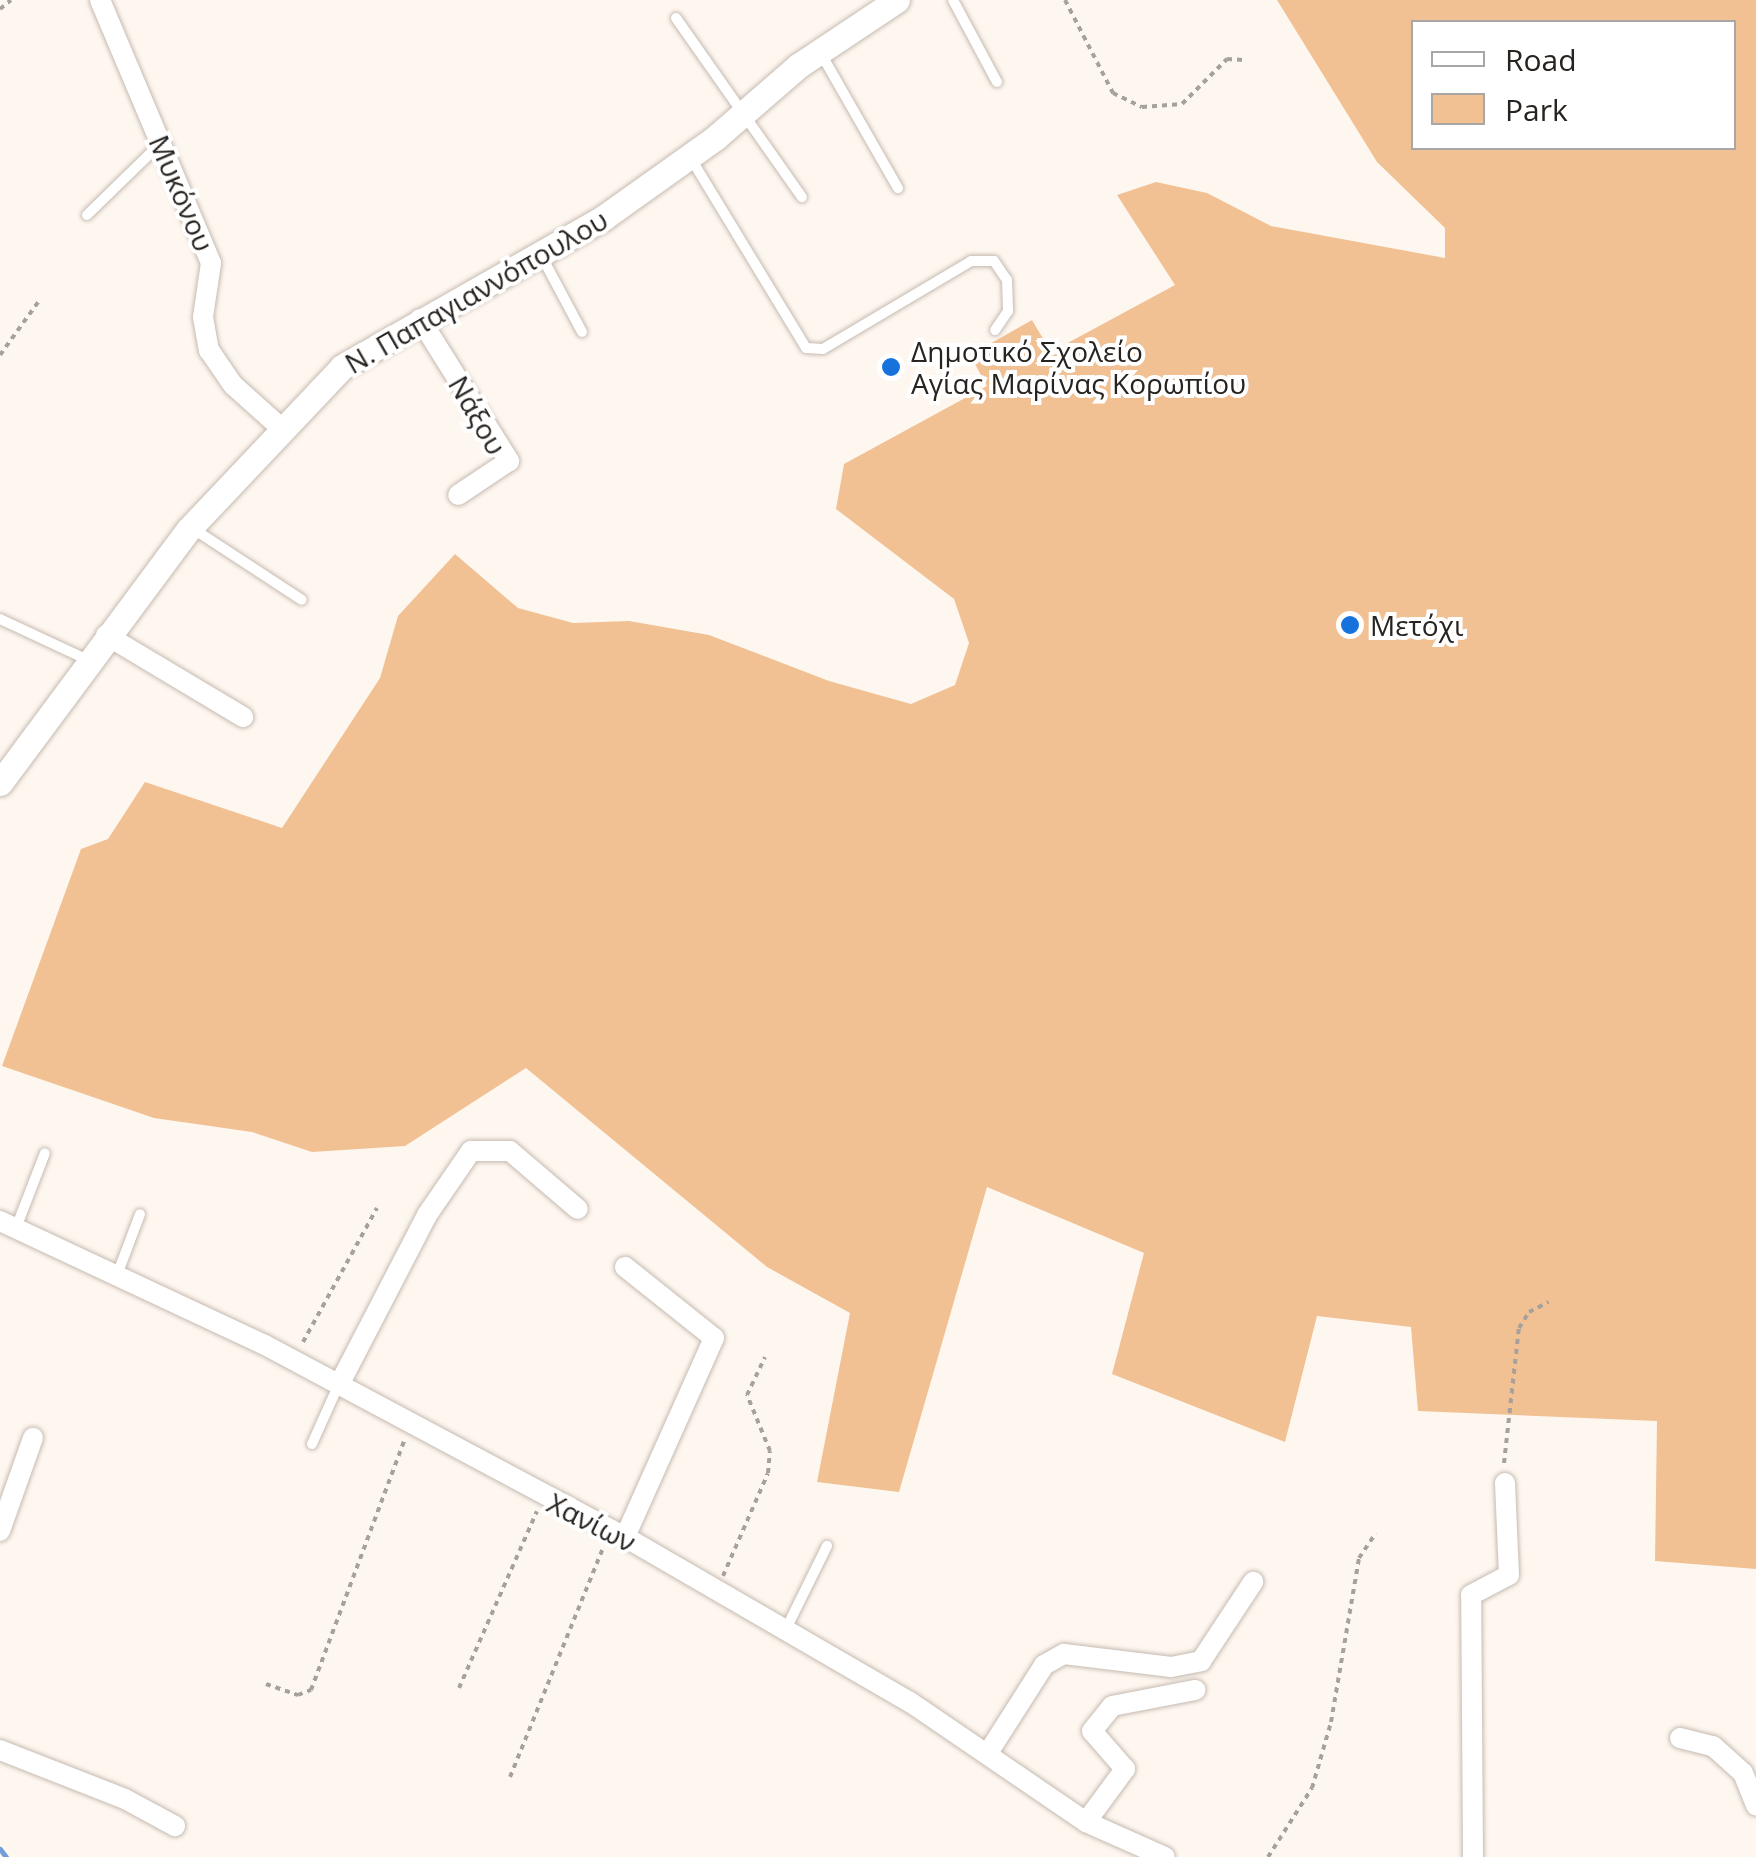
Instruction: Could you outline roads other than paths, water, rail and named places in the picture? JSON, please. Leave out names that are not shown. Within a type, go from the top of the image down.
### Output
[{"type":"street","name":"Μυκόνου","points":[[100,0],[211,263],[202,316],[209,350],[233,384],[280,427]]},
{"type":"street","name":"Ν. Παπαγιαννόπουλου","points":[[0,782],[106,635],[191,527],[280,427],[342,367],[420,319],[541,256],[689,156],[820,51],[898,0]]},
{"type":"street","name":"Νάξου","points":[[420,319],[509,461],[458,495]]},
{"type":"street","points":[[106,635],[243,717]]},
{"type":"street","points":[[340,1383],[427,1216],[470,1151],[510,1151],[549,1191],[578,1209]]},
{"type":"street","name":"Χανίων","points":[[8,1225],[340,1383],[410,1426],[617,1533],[988,1754],[1086,1822],[1165,1857]]},
{"type":"street","points":[[617,1533],[714,1338],[625,1267]]},
{"type":"street","points":[[0,1531],[33,1438]]},
{"type":"street","points":[[1473,1857],[1472,1595],[1509,1576],[1506,1483]]},
{"type":"street","points":[[988,1754],[1044,1665],[1064,1654],[1170,1667],[1202,1661],[1253,1582]]},
{"type":"street","points":[[1086,1822],[1125,1769],[1092,1731],[1112,1706],[1195,1690]]},
{"type":"street","points":[[1680,1738],[1712,1746],[1742,1773],[1756,1806]]},
{"type":"street","points":[[0,1750],[125,1799],[175,1826]]},
{"type":"lane","points":[[953,0],[997,82]]},
{"type":"lane","points":[[676,18],[746,112],[802,197]]},
{"type":"lane","points":[[820,51],[898,188]]},
{"type":"lane","points":[[87,216],[161,142]]},
{"type":"lane","points":[[689,156],[806,348],[823,350],[971,261],[994,261],[1007,280],[1008,311],[996,330]]},
{"type":"lane","points":[[541,256],[582,332]]},
{"type":"lane","points":[[191,527],[302,600]]},
{"type":"lane","points":[[0,619],[88,660]]},
{"type":"lane","points":[[8,1225],[44,1153]]},
{"type":"lane","points":[[116,1276],[140,1214]]},
{"type":"lane","points":[[312,1444],[340,1383]]},
{"type":"lane","points":[[785,1632],[827,1546]]},
{"type":"waterway","points":[[0,1849],[6,1857]]},
{"type":"place","name":"Δημοτικό Σχολείο Αγίας Μαρίνας Κορωπίου","points":[[891,367]]},
{"type":"place","name":"Μετόχι","points":[[1350,625]]}]
